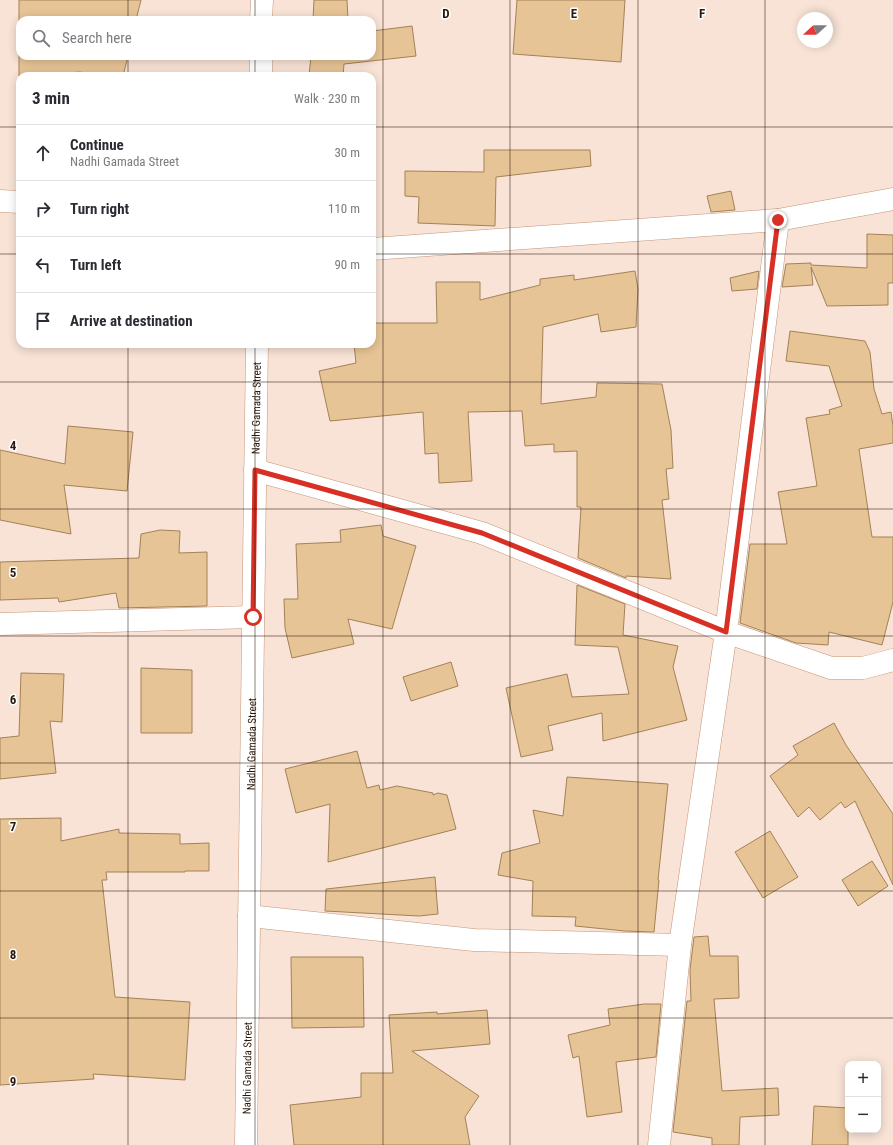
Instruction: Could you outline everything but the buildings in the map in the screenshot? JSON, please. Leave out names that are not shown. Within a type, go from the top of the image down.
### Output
[{"type":"street","points":[[261,16],[262,0]]},
{"type":"street","points":[[260,72],[261,60]]},
{"type":"street","points":[[376,249],[778,220],[893,199]]},
{"type":"street","points":[[0,201],[16,202]]},
{"type":"street","points":[[659,1145],[680,944],[726,632],[778,220]]},
{"type":"street","name":"Nadhi Gamada Street","points":[[246,1145],[257,348]]},
{"type":"street","points":[[255,470],[482,533],[726,632],[831,668],[863,668],[893,660]]},
{"type":"street","points":[[0,624],[253,617]]},
{"type":"street","points":[[249,916],[474,940],[680,944]]},
{"type":"route","points":[[253,617],[255,470],[482,533],[726,632],[778,220]]}]
